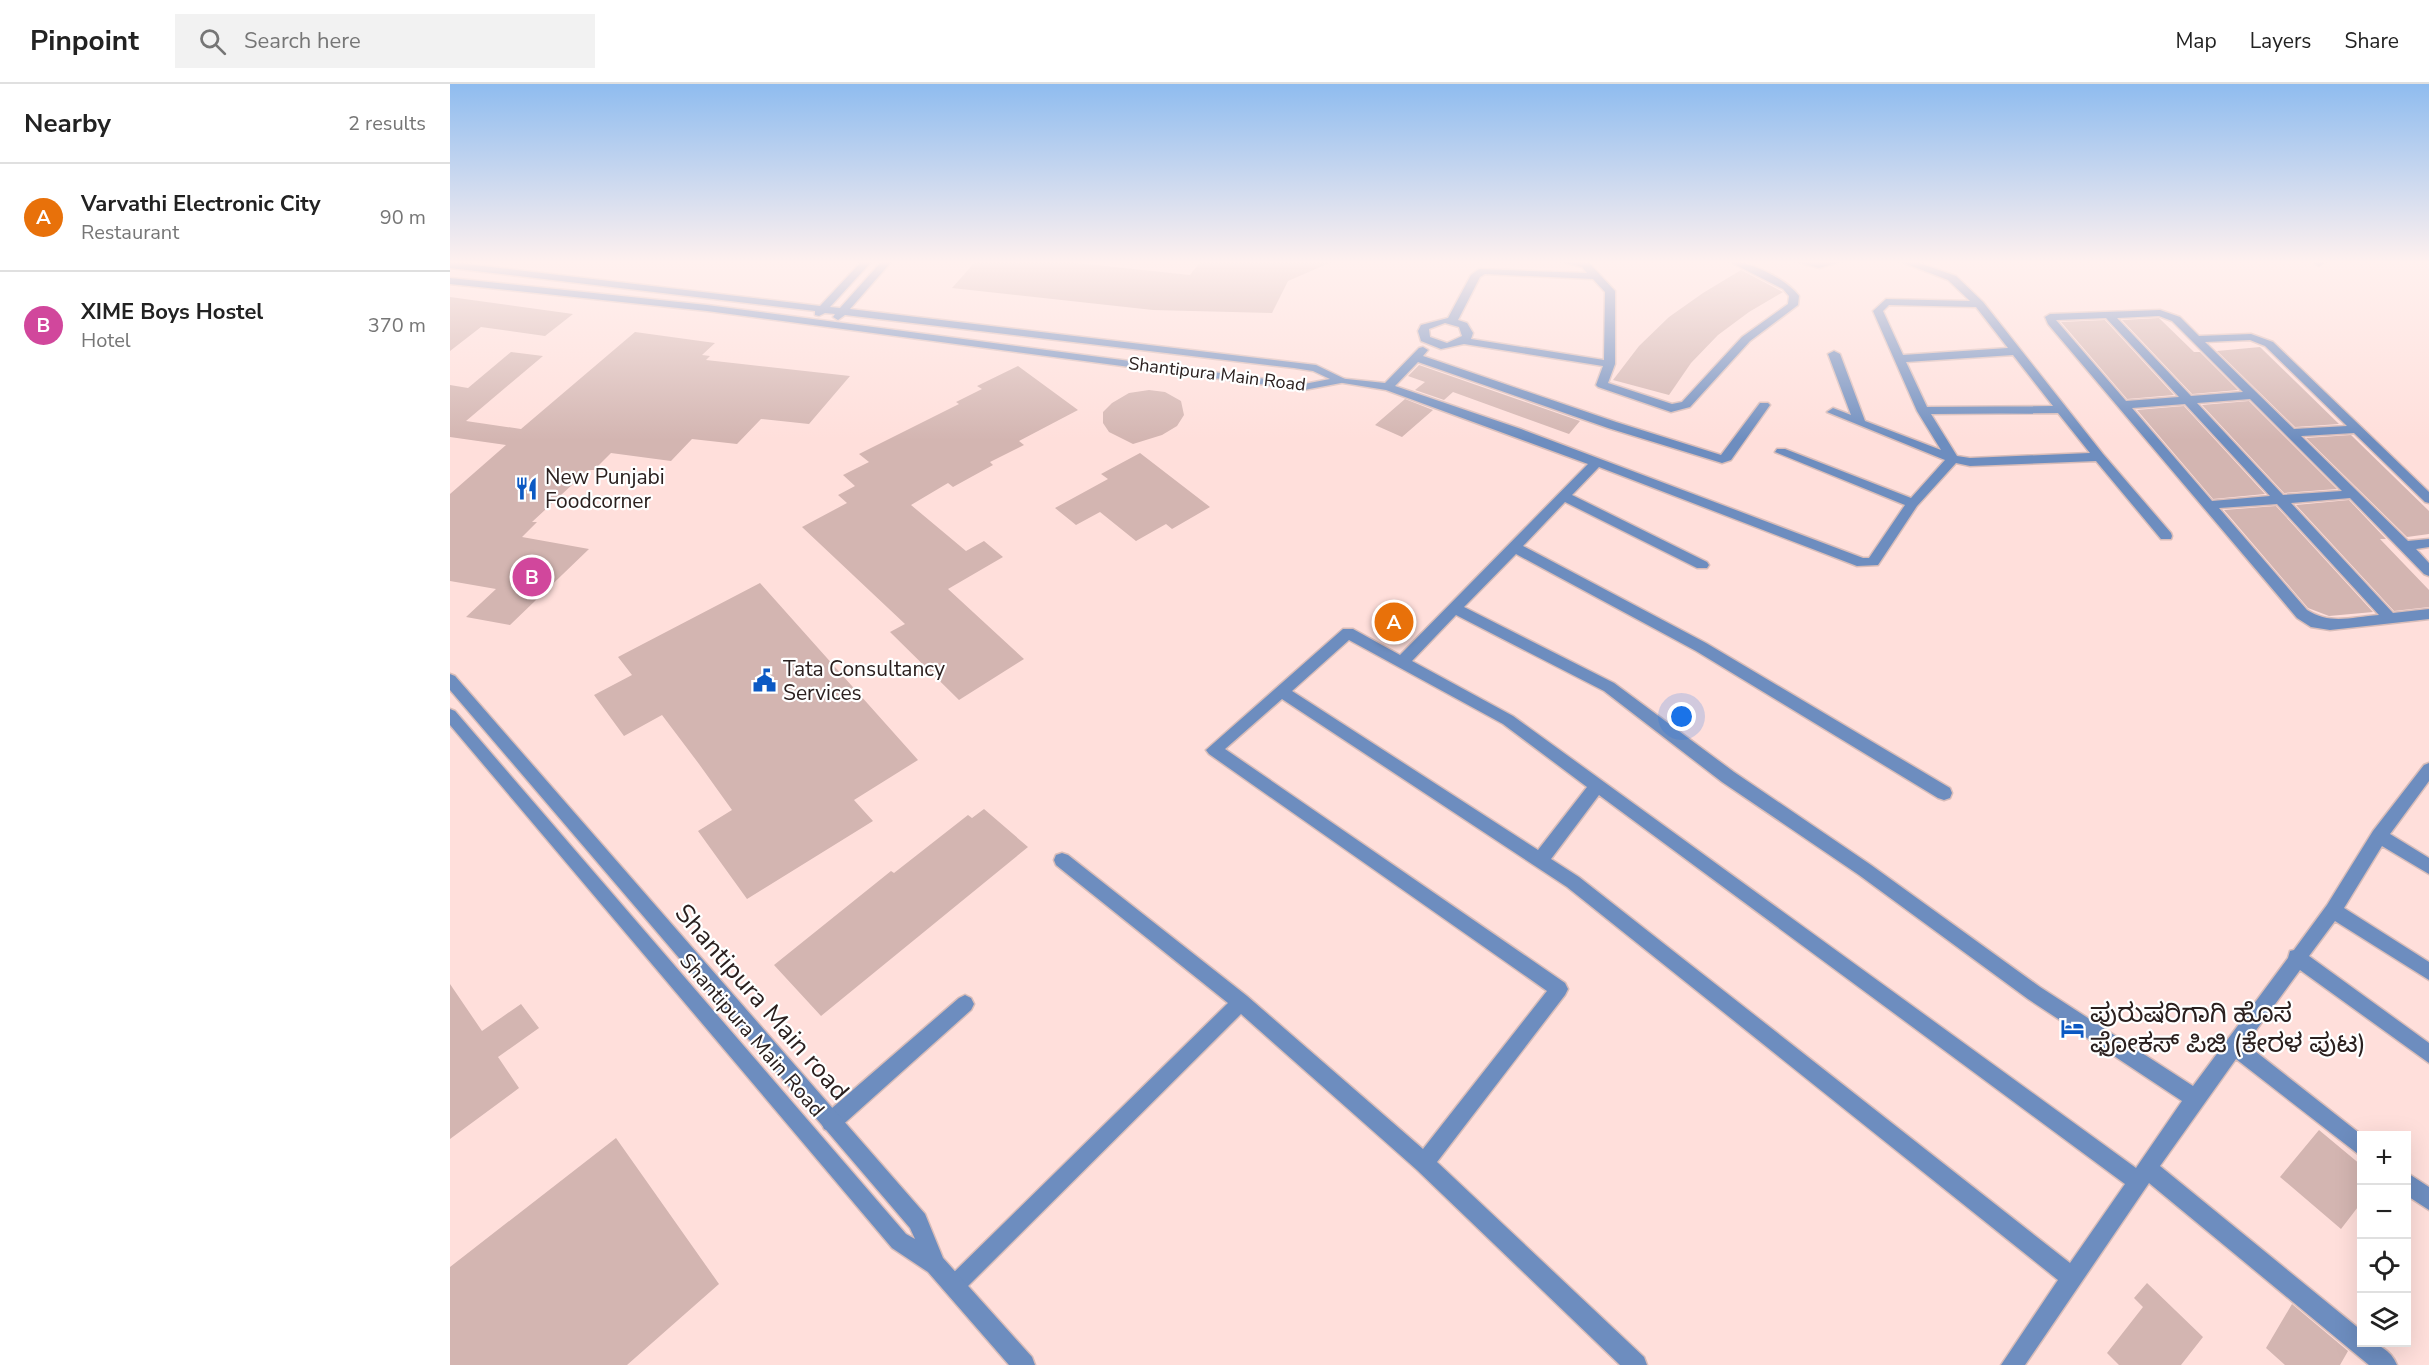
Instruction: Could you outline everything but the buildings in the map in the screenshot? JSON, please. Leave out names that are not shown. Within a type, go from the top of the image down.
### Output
[{"type":"street","name":"Shantipura Main Road","points":[[800,321],[1304,387],[1341,380]]},
{"type":"street","points":[[831,325],[835,321]]},
{"type":"street","points":[[925,321],[1316,368],[1341,380],[1388,387],[1597,462],[1862,563],[1873,562],[1913,503],[1953,459]]},
{"type":"street","points":[[1463,341],[1467,337],[1466,329],[1452,321],[1436,321],[1425,327],[1423,335],[1430,342],[1451,345],[1463,341],[1609,364]]},
{"type":"street","points":[[1610,321],[1609,364],[1601,382],[1605,387],[1671,408],[1686,405],[1746,339],[1771,321]]},
{"type":"street","points":[[1882,321],[1923,411],[1953,459]]},
{"type":"street","points":[[1992,321],[2099,457],[2166,536]]},
{"type":"street","points":[[2052,321],[2302,614],[2316,623],[2330,626],[2429,614]]},
{"type":"street","points":[[2114,321],[2390,618]]},
{"type":"street","points":[[2175,321],[2197,339],[2429,571]]},
{"type":"street","points":[[2197,339],[2251,337],[2269,344],[2429,499]]},
{"type":"street","points":[[1388,387],[1430,342]]},
{"type":"street","points":[[1899,359],[2016,351]]},
{"type":"street","points":[[1834,354],[1860,423]]},
{"type":"street","points":[[1417,358],[1612,426],[1722,459],[1727,457],[1764,405]]},
{"type":"street","points":[[2123,405],[2253,395]]},
{"type":"street","points":[[1923,411],[2061,409]]},
{"type":"street","points":[[1833,412],[1953,459],[1970,462],[2099,457]]},
{"type":"street","points":[[2291,433],[2357,429]]},
{"type":"street","points":[[1781,452],[1913,503]]},
{"type":"street","points":[[1402,662],[1597,462]]},
{"type":"street","points":[[2209,505],[2353,494]]},
{"type":"street","points":[[1564,496],[1702,565]]},
{"type":"street","points":[[2405,546],[2429,543]]},
{"type":"street","points":[[1514,547],[1701,647],[1944,793]]},
{"type":"street","points":[[1455,608],[1609,687],[1728,777],[1865,870],[2034,993],[2195,1099]]},
{"type":"street","points":[[1424,1162],[1559,989],[1214,750],[1348,633],[1508,720],[1597,786],[2142,1174],[2386,1365]]},
{"type":"street","name":"Shantipura Main road","points":[[450,680],[918,1221],[935,1265],[1024,1365]]},
{"type":"street","points":[[1281,691],[1573,882],[2072,1278]]},
{"type":"street","name":"Shantipura Main Road","points":[[450,715],[898,1241],[935,1265]]},
{"type":"street","points":[[2012,1365],[2142,1174],[2296,957],[2333,910],[2379,836],[2429,769]]},
{"type":"street","points":[[1540,860],[1597,786]]},
{"type":"street","points":[[2379,836],[2429,867]]},
{"type":"street","points":[[1062,860],[1241,1002],[1424,1162],[1636,1365]]},
{"type":"street","points":[[2333,910],[2429,972]]},
{"type":"street","points":[[2296,957],[2429,1054]]},
{"type":"street","points":[[954,1286],[1241,1002]]},
{"type":"street","points":[[831,1122],[965,1004]]},
{"type":"street","points":[[2233,1045],[2357,1144]]},
{"type":"street","points":[[2410,1185],[2429,1200]]},
{"type":"place","name":"New Punjabi Foodcorner","points":[[527,489]]},
{"type":"place","name":"XIME Boys Hostel","points":[[532,577]]},
{"type":"place","name":"Varvathi Electronic City","points":[[1394,622]]},
{"type":"place","name":"Tata Consultancy Services","points":[[765,681]]},
{"type":"place","name":"ಪುರುಷರಿಗಾಗಿ ಹೊಸ ಫೋಕಸ್ ಪಿಜಿ (ಕೇರಳ ಪುಟ)","points":[[2072,1028]]}]
